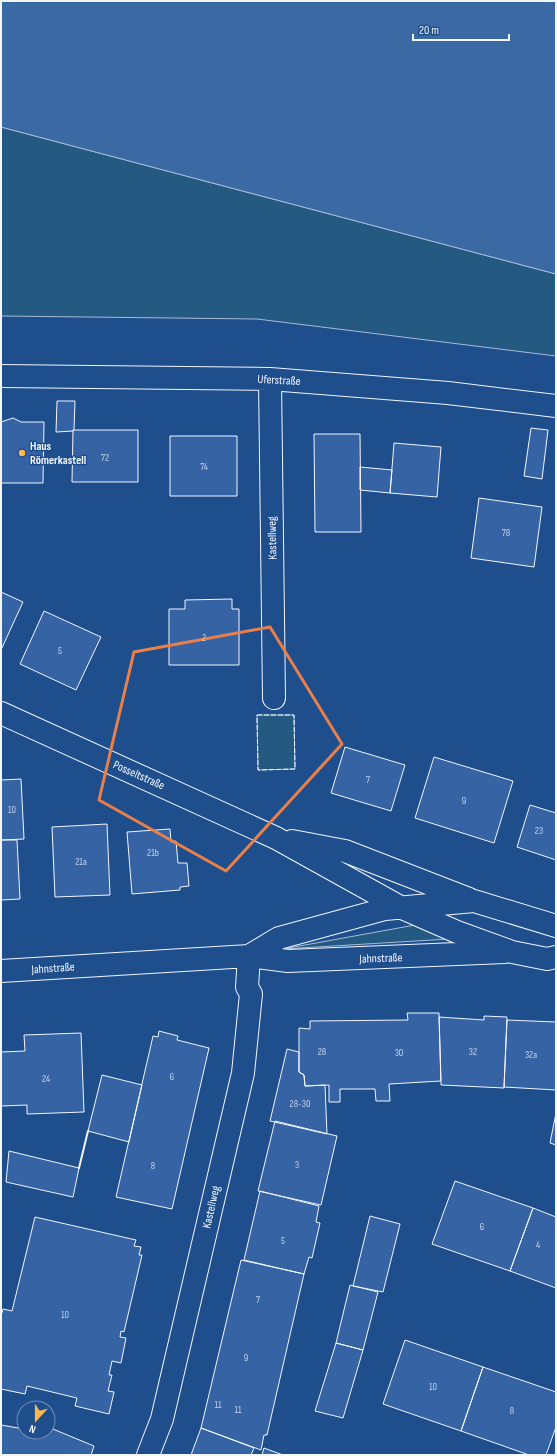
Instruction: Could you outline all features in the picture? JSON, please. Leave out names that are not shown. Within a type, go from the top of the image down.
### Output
[{"type":"street","name":"Uferstraße","points":[[1,376],[270,379],[448,393],[556,406]]},
{"type":"street","name":"Kastellweg","points":[[270,379],[274,698]]},
{"type":"street","name":"Posseltstraße","points":[[1,713],[276,838],[402,908]]},
{"type":"street","name":"Posseltstraße","points":[[276,838],[345,851],[474,901]]},
{"type":"street","name":"Jahnstraße","points":[[249,956],[279,938],[385,909],[474,901],[556,926]]},
{"type":"street","name":"Jahnstraße","points":[[402,908],[457,932],[512,952],[547,959],[556,957]]},
{"type":"street","name":"Jahnstraße","points":[[1,971],[249,956],[288,960],[477,955],[512,952]]},
{"type":"street","name":"Kastellweg","points":[[148,1455],[162,1419],[243,1073],[251,994],[247,987],[249,956]]},
{"type":"highlighted area","points":[[270,627],[342,744],[226,871],[99,800],[134,652]]},
{"type":"shaded area","points":[[1,1],[556,1],[556,274],[1,127]]},
{"type":"shaded area","points":[[1,127],[556,274],[556,356],[257,319],[1,316]]},
{"type":"shaded area","points":[[257,715],[294,715],[295,769],[258,770]]},
{"type":"shaded area","points":[[415,925],[449,939],[283,949]]},
{"type":"building","points":[[57,401],[75,401],[73,431],[56,432]]},
{"type":"building","name":"Haus Römerkastell","points":[[13,418],[21,422],[44,422],[43,483],[1,483],[1,422]]},
{"type":"building","points":[[531,428],[548,430],[542,479],[524,476]]},
{"type":"building","points":[[73,430],[138,430],[138,482],[72,482]]},
{"type":"building","points":[[314,434],[360,434],[361,532],[315,532]]},
{"type":"building","points":[[170,436],[237,436],[237,496],[170,496]]},
{"type":"building","points":[[394,443],[441,447],[437,497],[390,493]]},
{"type":"building","points":[[360,467],[392,470],[390,493],[360,490]]},
{"type":"building","points":[[479,498],[542,507],[534,567],[471,558]]},
{"type":"building","points":[[1,592],[23,602],[1,650]]},
{"type":"building","points":[[232,599],[232,609],[239,609],[239,665],[169,665],[169,609],[185,609],[185,600]]},
{"type":"building","points":[[44,611],[101,637],[76,690],[20,664]]},
{"type":"building","points":[[345,747],[405,765],[391,811],[331,793]]},
{"type":"building","points":[[434,757],[513,781],[494,843],[415,818]]},
{"type":"building","points":[[21,779],[24,839],[1,840],[1,780]]},
{"type":"building","points":[[530,805],[556,813],[556,860],[517,847]]},
{"type":"building","points":[[107,824],[110,895],[55,897],[52,827]]},
{"type":"building","points":[[170,829],[171,842],[176,841],[178,863],[187,863],[189,886],[180,887],[180,890],[132,894],[127,832]]},
{"type":"building","points":[[1,840],[17,840],[20,899],[1,900]]},
{"type":"building","points":[[407,1013],[439,1013],[441,1081],[389,1084],[390,1101],[376,1101],[375,1089],[340,1089],[340,1102],[329,1102],[329,1085],[305,1086],[304,1075],[299,1072],[299,1028],[310,1029],[310,1021],[408,1020]]},
{"type":"building","points":[[484,1016],[507,1017],[504,1088],[441,1085],[439,1017],[484,1020]]},
{"type":"building","points":[[507,1020],[556,1022],[556,1090],[504,1087]]},
{"type":"building","points":[[159,1031],[178,1036],[177,1040],[209,1048],[172,1209],[116,1197],[153,1036],[158,1037]]},
{"type":"building","points":[[81,1033],[84,1112],[27,1114],[27,1105],[1,1106],[1,1052],[25,1051],[24,1035]]},
{"type":"building","points":[[287,1049],[299,1052],[299,1072],[304,1075],[305,1086],[325,1085],[327,1134],[270,1121]]},
{"type":"building","points":[[102,1075],[142,1085],[129,1142],[88,1131]]},
{"type":"building","points":[[556,1113],[556,1145],[550,1143]]},
{"type":"building","points":[[275,1121],[337,1136],[321,1205],[258,1191]]},
{"type":"building","points":[[9,1151],[79,1168],[73,1197],[6,1182]]},
{"type":"building","points":[[455,1181],[533,1208],[510,1271],[432,1244]]},
{"type":"building","points":[[260,1191],[319,1206],[316,1222],[320,1223],[312,1258],[309,1257],[304,1274],[244,1260]]},
{"type":"building","points":[[533,1208],[556,1217],[556,1288],[510,1271]]},
{"type":"building","points":[[370,1216],[400,1224],[383,1292],[353,1286]]},
{"type":"building","points":[[35,1217],[136,1240],[134,1246],[141,1247],[139,1255],[142,1255],[124,1332],[121,1331],[120,1337],[126,1338],[121,1363],[112,1361],[109,1375],[112,1375],[108,1391],[114,1392],[109,1414],[75,1406],[77,1398],[27,1386],[25,1394],[1,1389],[1,1316],[3,1309],[12,1311]]},
{"type":"building","points":[[241,1260],[304,1274],[267,1435],[264,1435],[261,1450],[201,1428]]},
{"type":"building","points":[[350,1285],[378,1292],[363,1350],[336,1343]]},
{"type":"building","points":[[405,1340],[483,1367],[461,1431],[383,1404]]},
{"type":"building","points":[[336,1343],[363,1350],[343,1418],[315,1411]]},
{"type":"building","points":[[483,1367],[556,1392],[556,1427],[546,1455],[529,1455],[461,1431]]},
{"type":"building","points":[[1,1425],[16,1428],[16,1440],[56,1440],[56,1430],[94,1446],[91,1455],[1,1455]]},
{"type":"building","points":[[201,1428],[254,1448],[251,1455],[191,1455]]},
{"type":"building","points":[[264,1448],[283,1455],[262,1455]]},
{"type":"fence","points":[[257,715],[294,715],[295,769],[258,770],[257,715]]},
{"type":"wall","points":[[79,1168],[88,1131]]},
{"type":"place","name":"Haus Römerkastell","points":[[22,453]]}]
